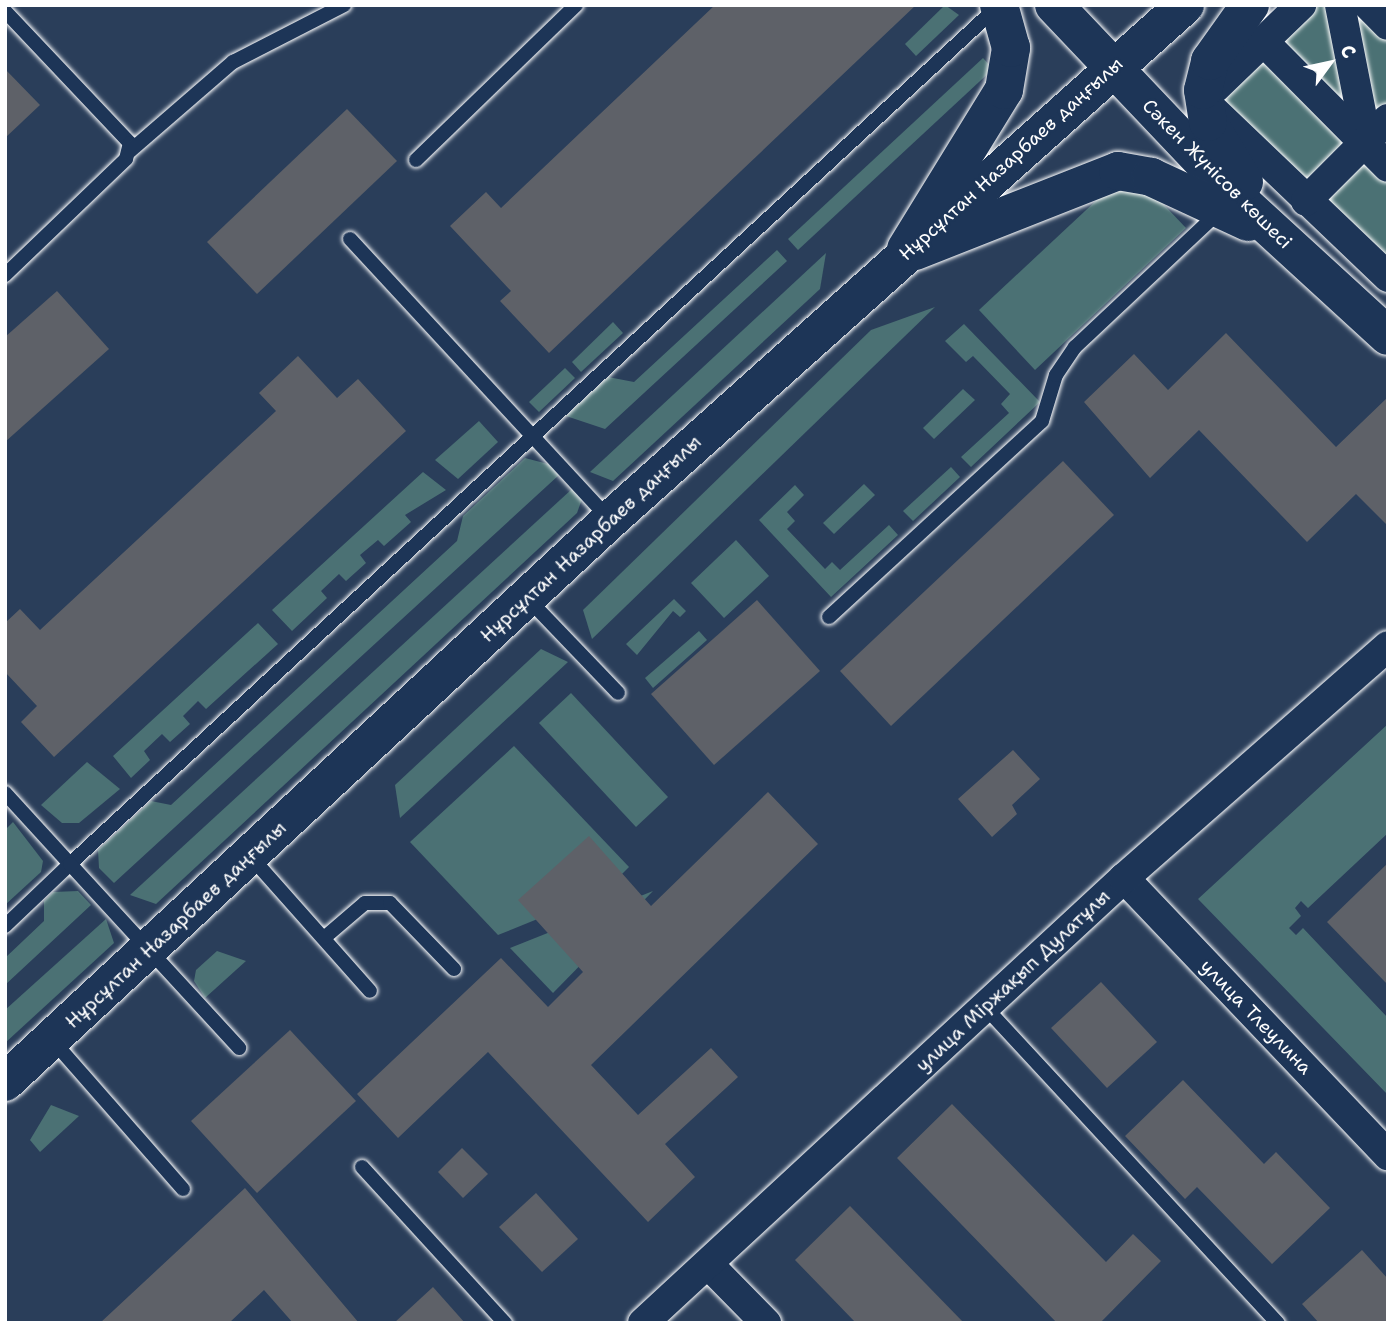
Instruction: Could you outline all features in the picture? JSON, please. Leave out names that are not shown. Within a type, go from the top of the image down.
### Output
[{"type":"main road","points":[[901,256],[1004,90],[1011,48],[999,5]]},
{"type":"main road","name":"Сәкен Жүнісов көшесі","points":[[1054,5],[1113,68],[1228,203]]},
{"type":"main road","name":"Нұрсұлтан Назарбаев даңғылы","points":[[5,1082],[251,857],[610,520],[901,256],[1185,5]]},
{"type":"main road","points":[[1250,5],[1210,61],[1209,94],[1213,133],[1279,237]]},
{"type":"main road","points":[[901,256],[1118,171],[1151,177],[1228,203],[1279,237]]},
{"type":"main road","name":"Сәкен Жүнісов көшесі","points":[[1279,237],[1387,334]]},
{"type":"street","points":[[1301,5],[1209,94],[1306,201],[1388,277]]},
{"type":"street","points":[[1340,5],[1376,145],[1388,167]]},
{"type":"street","points":[[1368,5],[1388,25]]},
{"type":"street","points":[[1263,41],[1376,145]]},
{"type":"street","points":[[1306,201],[1376,145],[1388,119]]},
{"type":"street","name":"улица Міржақып Дулатұлы","points":[[643,1323],[1124,878],[1388,646]]},
{"type":"street","name":"улица Тлеулина","points":[[1124,878],[1388,1155]]},
{"type":"street","points":[[708,1264],[766,1323]]},
{"type":"lane","points":[[5,275],[130,152],[233,62],[344,5]]},
{"type":"lane","points":[[416,160],[576,5]]},
{"type":"lane","points":[[5,926],[999,5]]},
{"type":"lane","points":[[5,11],[119,125],[130,152]]},
{"type":"lane","points":[[829,617],[1042,421],[1056,375],[1075,347],[1228,203]]},
{"type":"lane","points":[[350,239],[610,520]]},
{"type":"lane","points":[[527,598],[618,693]]},
{"type":"lane","points":[[5,793],[239,1048]]},
{"type":"lane","points":[[251,857],[370,991]]},
{"type":"lane","points":[[324,939],[365,903],[390,903],[454,969]]},
{"type":"lane","points":[[985,1007],[1278,1323]]},
{"type":"lane","points":[[52,1040],[183,1189]]},
{"type":"lane","points":[[362,1167],[505,1323]]},
{"type":"green space","points":[[945,5],[959,15],[916,56],[905,44]]},
{"type":"green space","points":[[1307,5],[1335,5],[1352,121],[1273,38]]},
{"type":"green space","points":[[1348,5],[1388,35],[1388,103],[1367,125]]},
{"type":"green space","points":[[1261,48],[1352,140],[1302,190],[1219,105],[1248,76]]},
{"type":"green space","points":[[983,58],[993,69],[798,250],[788,239]]},
{"type":"green space","points":[[1367,156],[1388,176],[1388,268],[1321,204]]},
{"type":"green space","points":[[1130,169],[1186,228],[1035,370],[979,310]]},
{"type":"green space","points":[[777,250],[787,261],[605,429],[566,416],[608,377],[634,382]]},
{"type":"green space","points":[[826,253],[820,289],[613,481],[590,472]]},
{"type":"green space","points":[[935,307],[592,639],[583,610],[871,330]]},
{"type":"green space","points":[[613,322],[623,333],[581,372],[572,362]]},
{"type":"green space","points":[[964,324],[1040,402],[971,467],[961,457],[1009,413],[1001,404],[1010,394],[973,356],[966,362],[945,341]]},
{"type":"green space","points":[[565,368],[575,378],[539,412],[529,402]]},
{"type":"green space","points":[[963,389],[975,400],[934,439],[923,428]]},
{"type":"green space","points":[[479,421],[498,442],[458,479],[435,460]]},
{"type":"green space","points":[[525,458],[548,464],[559,475],[114,883],[99,868],[98,850],[151,801],[171,805],[457,541],[463,516]]},
{"type":"green space","points":[[951,467],[960,477],[913,521],[903,511]]},
{"type":"green space","points":[[423,472],[446,490],[405,515],[411,522],[384,546],[378,540],[360,555],[366,563],[346,581],[339,574],[321,591],[327,598],[292,631],[272,610]]},
{"type":"green space","points":[[864,484],[875,495],[834,534],[823,523]]},
{"type":"green space","points":[[795,485],[804,495],[787,512],[795,521],[787,529],[825,569],[832,562],[840,570],[889,525],[898,535],[831,597],[759,520]]},
{"type":"green space","points":[[572,489],[582,499],[577,513],[156,904],[130,895]]},
{"type":"green space","points":[[736,540],[769,576],[724,618],[691,583]]},
{"type":"green space","points":[[674,599],[686,611],[680,617],[673,611],[637,655],[626,644]]},
{"type":"green space","points":[[258,623],[278,644],[206,709],[198,701],[183,716],[190,724],[170,742],[162,734],[144,751],[150,760],[131,778],[113,756]]},
{"type":"green space","points":[[699,631],[707,640],[653,688],[645,678]]},
{"type":"green space","points":[[541,649],[568,662],[400,818],[395,785]]},
{"type":"green space","points":[[571,693],[668,797],[636,827],[539,723]]},
{"type":"green space","points":[[1388,724],[1388,833],[1308,908],[1301,901],[1295,908],[1301,916],[1289,928],[1296,935],[1303,928],[1388,1018],[1388,1095],[1198,899]]},
{"type":"green space","points":[[514,746],[629,867],[604,892],[498,935],[410,842]]},
{"type":"green space","points":[[87,762],[120,789],[79,823],[62,823],[41,805]]},
{"type":"green space","points":[[13,822],[43,861],[41,872],[5,905],[5,830]]},
{"type":"green space","points":[[78,891],[91,905],[5,985],[5,958],[44,921],[44,901],[53,892]]},
{"type":"green space","points":[[653,891],[553,993],[510,948]]},
{"type":"green space","points":[[106,919],[114,943],[5,1043],[5,1010]]},
{"type":"green space","points":[[217,951],[246,961],[205,998],[194,981],[196,970]]},
{"type":"green space","points":[[51,1105],[79,1116],[40,1152],[30,1140]]},
{"type":"building","points":[[715,5],[916,5],[549,353],[500,301],[511,291],[450,226],[486,192],[501,208]]},
{"type":"building","points":[[5,69],[40,105],[5,138]]},
{"type":"building","points":[[347,109],[397,161],[257,294],[207,242]]},
{"type":"building","points":[[57,291],[109,349],[5,442],[5,337]]},
{"type":"building","points":[[1226,333],[1336,447],[1388,397],[1388,526],[1356,494],[1307,542],[1199,430],[1150,478],[1084,402],[1134,354],[1168,390]]},
{"type":"building","points":[[298,356],[337,398],[358,379],[406,431],[54,757],[21,722],[37,706],[5,672],[5,623],[20,609],[40,630],[276,411],[259,393]]},
{"type":"building","points":[[1063,461],[1114,515],[891,726],[840,671]]},
{"type":"building","points":[[757,600],[820,671],[714,765],[651,694]]},
{"type":"building","points":[[1013,750],[1040,779],[1012,805],[1017,814],[992,837],[958,799]]},
{"type":"building","points":[[768,792],[818,844],[591,1065],[638,1115],[711,1048],[738,1077],[665,1144],[695,1177],[648,1222],[488,1052],[398,1138],[357,1094],[501,958],[548,1007],[583,972],[518,900],[589,836],[651,906]]},
{"type":"building","points":[[1388,863],[1388,985],[1327,922]]},
{"type":"building","points":[[1101,982],[1157,1042],[1107,1088],[1051,1028]]},
{"type":"building","points":[[290,1030],[356,1101],[257,1193],[191,1121]]},
{"type":"building","points":[[1183,1080],[1264,1164],[1276,1152],[1330,1208],[1272,1264],[1197,1187],[1185,1199],[1125,1136]]},
{"type":"building","points":[[952,1104],[1106,1262],[1133,1234],[1161,1261],[1100,1323],[1057,1323],[897,1158]]},
{"type":"building","points":[[462,1148],[488,1174],[463,1198],[438,1172]]},
{"type":"building","points":[[245,1188],[359,1323],[293,1323],[264,1290],[229,1323],[100,1323]]},
{"type":"building","points":[[536,1193],[578,1239],[542,1272],[499,1227]]},
{"type":"building","points":[[850,1206],[964,1323],[856,1323],[795,1260]]},
{"type":"building","points":[[1362,1250],[1388,1279],[1388,1323],[1319,1323],[1302,1304]]},
{"type":"building","points":[[433,1287],[465,1323],[394,1323]]}]
